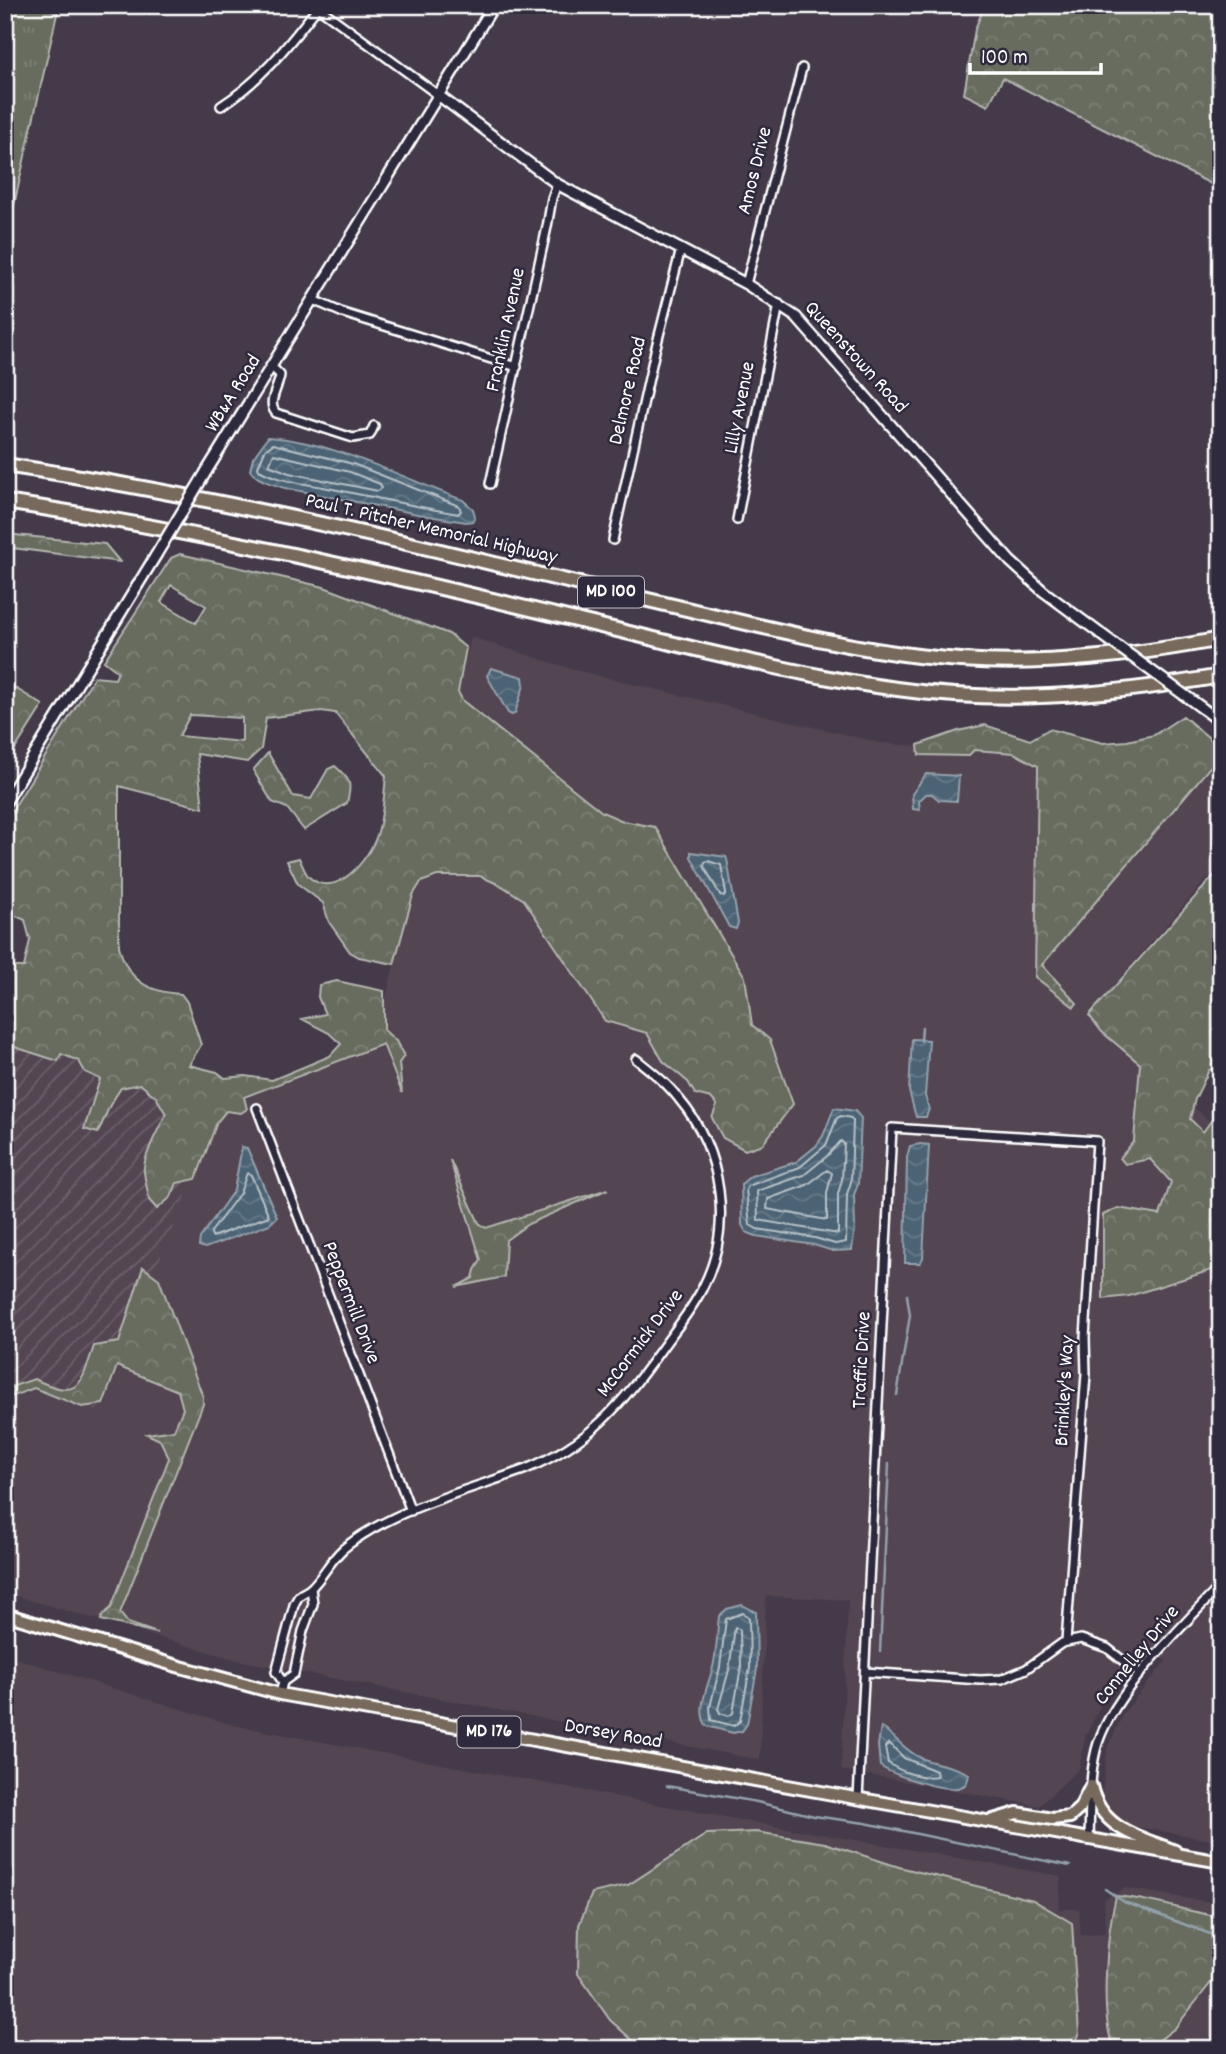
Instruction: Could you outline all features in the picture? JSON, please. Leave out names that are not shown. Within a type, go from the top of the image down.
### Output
[{"type":"highway","name":"Paul T. Pitcher Memorial Highway","points":[[5,465],[234,505],[357,531],[790,634],[916,656],[1016,662],[1075,660],[1221,639]]},
{"type":"highway","name":"MD 100","points":[[5,502],[135,522],[255,546],[782,669],[908,691],[997,697],[1068,696],[1221,676]]},
{"type":"main road","name":"Dorsey Road","points":[[5,1615],[188,1670],[858,1799],[1221,1862]]},
{"type":"main road","points":[[985,1822],[1017,1813],[1052,1819],[1070,1817],[1080,1808],[1091,1786]]},
{"type":"main road","points":[[1091,1786],[1099,1809],[1116,1826],[1191,1858]]},
{"type":"street","name":"WB&A Road","points":[[5,803],[495,5]]},
{"type":"street","name":"Queenstown Road","points":[[316,6],[557,184],[746,284],[796,317],[1010,561],[1043,591],[1221,722]]},
{"type":"street","points":[[220,106],[267,71],[316,6]]},
{"type":"street","name":"Amos Drive","points":[[746,284],[796,82],[802,68]]},
{"type":"street","name":"Franklin Avenue","points":[[490,484],[557,184]]},
{"type":"street","name":"Delmore Road","points":[[613,540],[655,351],[681,249]]},
{"type":"street","points":[[313,300],[343,313],[517,367]]},
{"type":"street","name":"Lilly Avenue","points":[[737,520],[779,304]]},
{"type":"street","points":[[272,367],[280,375],[271,404],[276,413],[354,438],[370,435],[374,426]]},
{"type":"street","name":"McCormick Drive","points":[[312,1588],[313,1604],[303,1631],[294,1674],[281,1688],[276,1672],[289,1616],[298,1595],[312,1588],[327,1565],[351,1543],[382,1524],[546,1461],[577,1442],[621,1403],[703,1288],[715,1257],[720,1226],[721,1202],[716,1170],[690,1112],[671,1090],[636,1059]]},
{"type":"street","name":"Peppermill Drive","points":[[257,1108],[411,1511]]},
{"type":"street","name":"Traffic Drive","points":[[858,1799],[892,1128],[1097,1142]]},
{"type":"street","name":"Brinkley's Way","points":[[1066,1641],[1086,1374],[1085,1338],[1097,1142]]},
{"type":"street","name":"Connelley Drive","points":[[1089,1840],[1091,1786],[1100,1735],[1114,1708],[1140,1674],[1221,1585]]},
{"type":"street","points":[[865,1672],[980,1680],[1002,1679],[1026,1669],[1066,1641],[1081,1639],[1098,1644],[1115,1654],[1140,1674]]},
{"type":"shaded area","points":[[471,637],[575,670],[881,743],[1020,754],[1221,744],[1221,863],[1088,1014],[1221,1131],[1221,1842],[1122,1824],[1111,1815],[1102,1795],[1107,1748],[1124,1712],[1166,1661],[1148,1648],[1103,1701],[1086,1735],[1079,1769],[1039,1806],[841,1770],[848,1600],[766,1596],[760,1760],[237,1660],[5,1593],[5,1397],[40,1388],[222,1108],[375,1044]]},
{"type":"shaded area","points":[[5,1038],[222,1108],[97,1411],[40,1388],[5,1397]]},
{"type":"shaded area","points":[[5,1655],[233,1725],[747,1821],[1061,1876],[1059,1909],[1079,1909],[1081,1935],[1105,1934],[1104,1899],[1125,1888],[1221,1904],[1221,2049],[5,2049]]},
{"type":"green space","points":[[5,5],[59,5],[5,245]]},
{"type":"green space","points":[[985,5],[1221,5],[1221,189],[1003,78],[988,106],[964,94],[975,29]]},
{"type":"green space","points":[[5,534],[105,544],[120,562],[5,547]]},
{"type":"green space","points":[[180,554],[324,587],[449,634],[466,648],[458,692],[463,701],[602,812],[623,821],[655,827],[745,977],[752,1025],[770,1040],[793,1104],[763,1144],[745,1150],[723,1138],[712,1118],[717,1105],[711,1098],[695,1094],[688,1082],[663,1061],[647,1033],[605,1021],[524,900],[502,886],[480,876],[437,876],[421,882],[413,895],[394,964],[359,957],[350,952],[329,922],[323,903],[298,884],[287,861],[299,858],[309,877],[319,883],[330,884],[350,874],[367,855],[377,835],[386,776],[335,713],[321,711],[266,718],[261,749],[247,762],[197,754],[203,808],[119,786],[119,946],[133,976],[149,987],[181,994],[187,1002],[201,1045],[189,1065],[217,1072],[225,1078],[245,1076],[272,1080],[330,1056],[341,1044],[329,1033],[302,1019],[325,1014],[318,997],[319,985],[337,981],[384,991],[384,1030],[396,1041],[404,1056],[399,1063],[402,1093],[383,1044],[244,1097],[247,1109],[241,1113],[226,1111],[217,1122],[196,1179],[177,1183],[171,1197],[157,1209],[149,1200],[144,1172],[148,1151],[166,1114],[156,1097],[140,1084],[121,1088],[98,1133],[84,1129],[100,1079],[85,1072],[79,1061],[61,1054],[58,1061],[5,1044],[5,967],[24,967],[30,940],[25,920],[12,914],[5,915],[5,822],[94,677],[115,679],[118,672],[104,661],[171,558]],"holes":[[[171,585],[206,606],[196,623],[161,602]],[[190,715],[242,718],[242,742],[179,736]]]},
{"type":"green space","points":[[5,682],[43,705],[5,765]]},
{"type":"green space","points":[[1183,716],[1221,748],[1221,754],[1042,965],[1077,1003],[1074,1007],[1035,977],[1038,766],[1014,753],[974,750],[968,756],[919,755],[918,745],[985,725],[1030,740],[1049,729],[1103,743],[1127,741],[1154,735]]},
{"type":"green space","points":[[268,753],[293,796],[311,799],[328,769],[335,766],[349,782],[347,803],[304,830],[287,808],[272,802],[253,770]]},
{"type":"green space","points":[[1221,868],[1221,1066],[1209,1070],[1195,1099],[1190,1119],[1203,1132],[1216,1114],[1221,1114],[1221,1267],[1129,1296],[1103,1299],[1103,1215],[1118,1208],[1160,1215],[1171,1182],[1150,1159],[1125,1164],[1120,1158],[1134,1141],[1140,1064],[1102,1032],[1089,1015]]},
{"type":"green space","points":[[450,1160],[479,1223],[486,1228],[608,1189],[528,1224],[506,1240],[504,1277],[456,1287],[473,1278],[481,1260]]},
{"type":"green space","points":[[143,1267],[159,1279],[203,1397],[203,1404],[120,1613],[128,1623],[157,1633],[101,1620],[111,1608],[169,1458],[160,1440],[147,1434],[174,1430],[183,1409],[178,1391],[117,1366],[103,1404],[82,1407],[34,1388],[8,1398],[5,1389],[34,1379],[61,1388],[70,1389],[76,1386],[94,1346],[119,1342]]},
{"type":"green space","points":[[756,1832],[825,1843],[899,1867],[1033,1900],[1072,1923],[1079,2035],[1071,2049],[642,2049],[610,2020],[578,1974],[579,1925],[592,1893],[628,1885],[707,1834]]},
{"type":"green space","points":[[1116,1896],[1221,1917],[1221,1970],[1175,2028],[1148,2049],[1114,2049],[1109,2034],[1106,1973]]},
{"type":"water","points":[[268,437],[317,445],[367,462],[463,500],[473,509],[475,516],[473,521],[466,522],[428,516],[266,482],[250,470],[253,458]]},
{"type":"water","points":[[491,668],[523,677],[524,685],[512,715],[508,713],[487,676]]},
{"type":"water","points":[[926,774],[959,776],[957,801],[939,800],[932,794],[926,794],[919,801],[920,810],[913,809],[912,794]]},
{"type":"water","points":[[691,852],[726,857],[738,923],[736,929],[729,927],[691,857]]},
{"type":"water","points":[[912,1039],[929,1040],[925,1096],[929,1109],[926,1117],[916,1117],[909,1091]]},
{"type":"water","points":[[834,1108],[855,1111],[861,1118],[852,1250],[833,1251],[746,1232],[742,1225],[741,1184],[751,1176],[796,1162],[816,1146]]},
{"type":"water","points":[[929,1145],[923,1258],[920,1263],[905,1263],[907,1157],[910,1146]]},
{"type":"water","points":[[242,1147],[247,1148],[277,1217],[270,1224],[205,1248],[199,1246],[200,1238],[234,1190]]},
{"type":"water","points":[[742,1605],[756,1612],[757,1669],[747,1724],[742,1731],[733,1733],[707,1726],[702,1713],[714,1661],[719,1616],[727,1609]]},
{"type":"water","points":[[881,1727],[915,1755],[969,1774],[966,1784],[944,1788],[907,1778],[880,1766],[878,1745]]},
{"type":"waterway","points":[[921,1041],[922,1027]]},
{"type":"waterway","points":[[897,1395],[910,1315],[907,1295]]},
{"type":"waterway","points":[[880,1652],[889,1464]]},
{"type":"waterway","points":[[667,1786],[757,1802],[814,1816],[865,1823],[1070,1866]]},
{"type":"waterway","points":[[1105,1889],[1124,1902],[1221,1938]]}]
